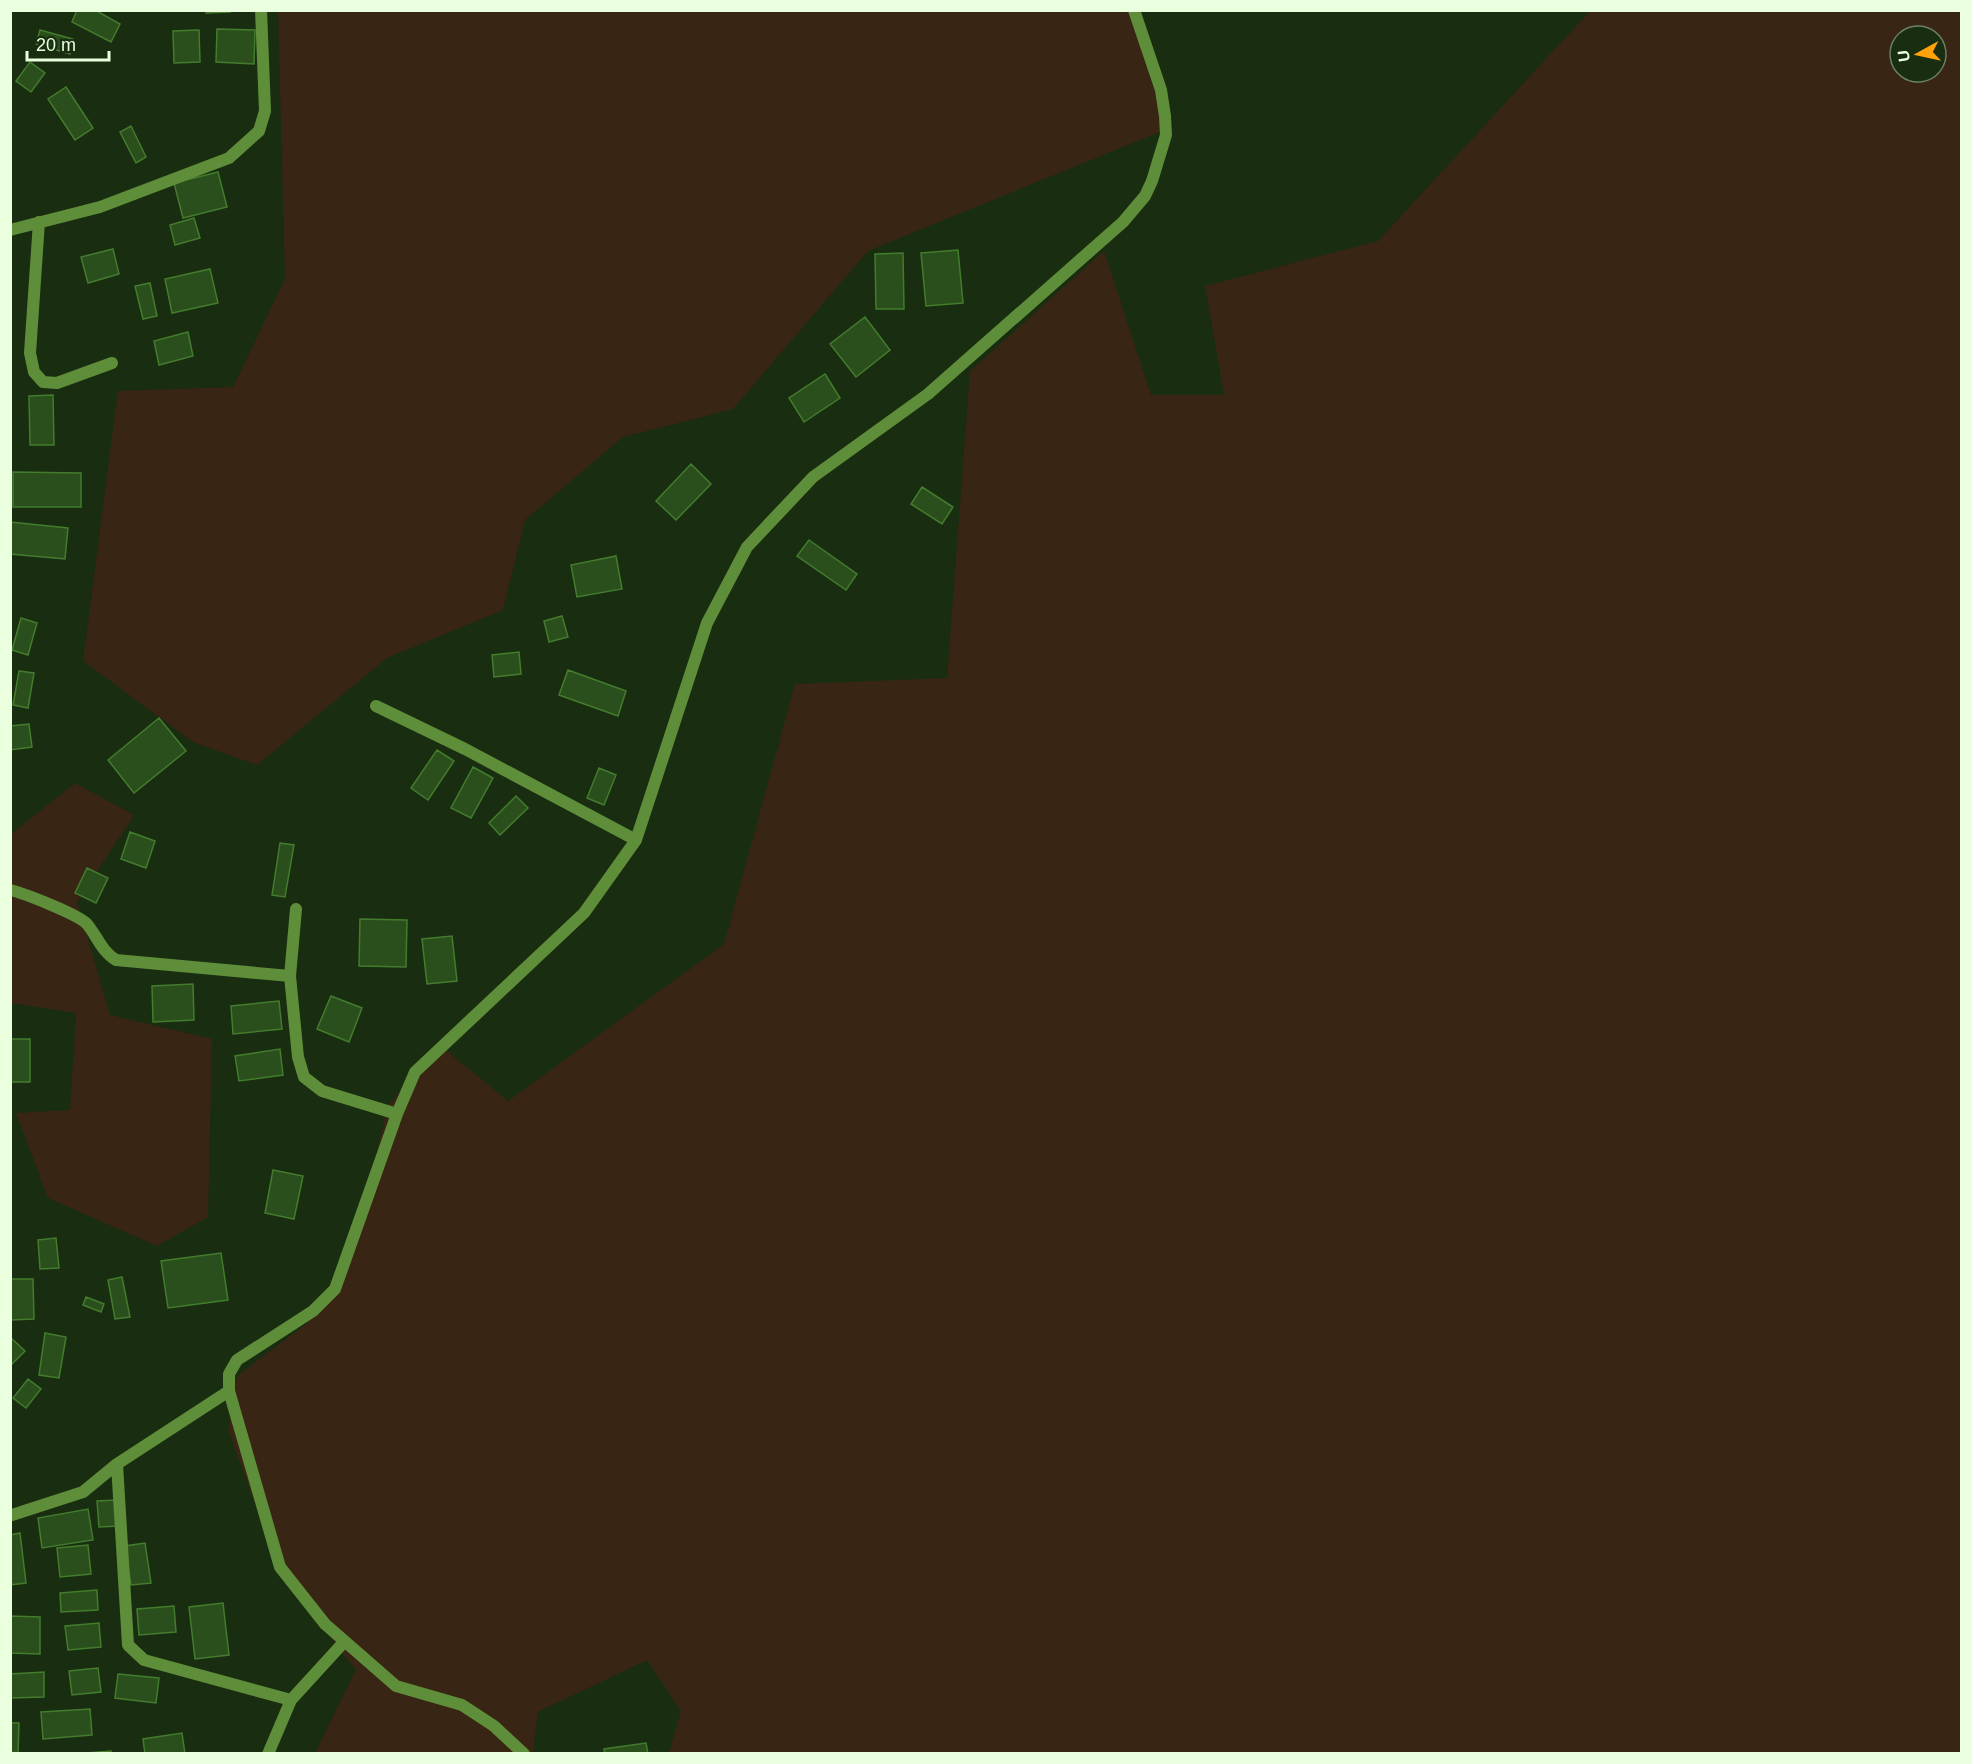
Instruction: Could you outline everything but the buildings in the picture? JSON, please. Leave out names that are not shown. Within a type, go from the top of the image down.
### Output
[{"type":"street","points":[[10,230],[100,207],[229,158],[259,131],[265,111],[261,10]]},
{"type":"street","points":[[524,1754],[494,1726],[462,1705],[396,1686],[325,1624],[280,1567],[228,1391],[229,1374],[237,1360],[314,1311],[335,1288],[397,1114],[415,1072],[584,913],[636,840],[707,623],[747,547],[813,477],[928,394],[1123,222],[1145,196],[1166,135],[1165,116],[1161,90],[1134,10]]},
{"type":"street","points":[[39,222],[30,353],[34,372],[43,382],[57,383],[112,363]]},
{"type":"street","points":[[376,706],[465,749],[636,840]]},
{"type":"street","points":[[10,890],[26,894],[86,922],[108,955],[116,960],[290,976]]},
{"type":"street","points":[[296,909],[290,976],[298,1057],[304,1077],[322,1091],[397,1114]]},
{"type":"street","points":[[12,1515],[83,1492],[117,1464],[228,1391]]},
{"type":"street","points":[[117,1464],[128,1645],[144,1660],[291,1700]]},
{"type":"street","points":[[268,1754],[291,1700],[344,1642]]},
{"type":"shaded area","points":[[278,11],[1129,11],[1167,129],[868,251],[733,409],[623,437],[525,520],[503,610],[387,658],[257,765],[193,742],[83,661],[118,391],[233,387],[285,279]]},
{"type":"shaded area","points":[[1590,11],[1961,11],[1961,1753],[669,1753],[681,1711],[647,1660],[538,1712],[533,1753],[315,1753],[356,1670],[280,1574],[228,1429],[237,1376],[306,1324],[351,1261],[388,1105],[441,1046],[508,1101],[724,944],[795,684],[947,678],[970,371],[1104,251],[1151,395],[1224,395],[1205,286],[1378,241]]},
{"type":"shaded area","points":[[75,783],[134,815],[77,902],[110,1015],[212,1039],[208,1217],[157,1246],[48,1198],[16,1113],[70,1110],[76,1013],[11,1003],[11,834]]}]
